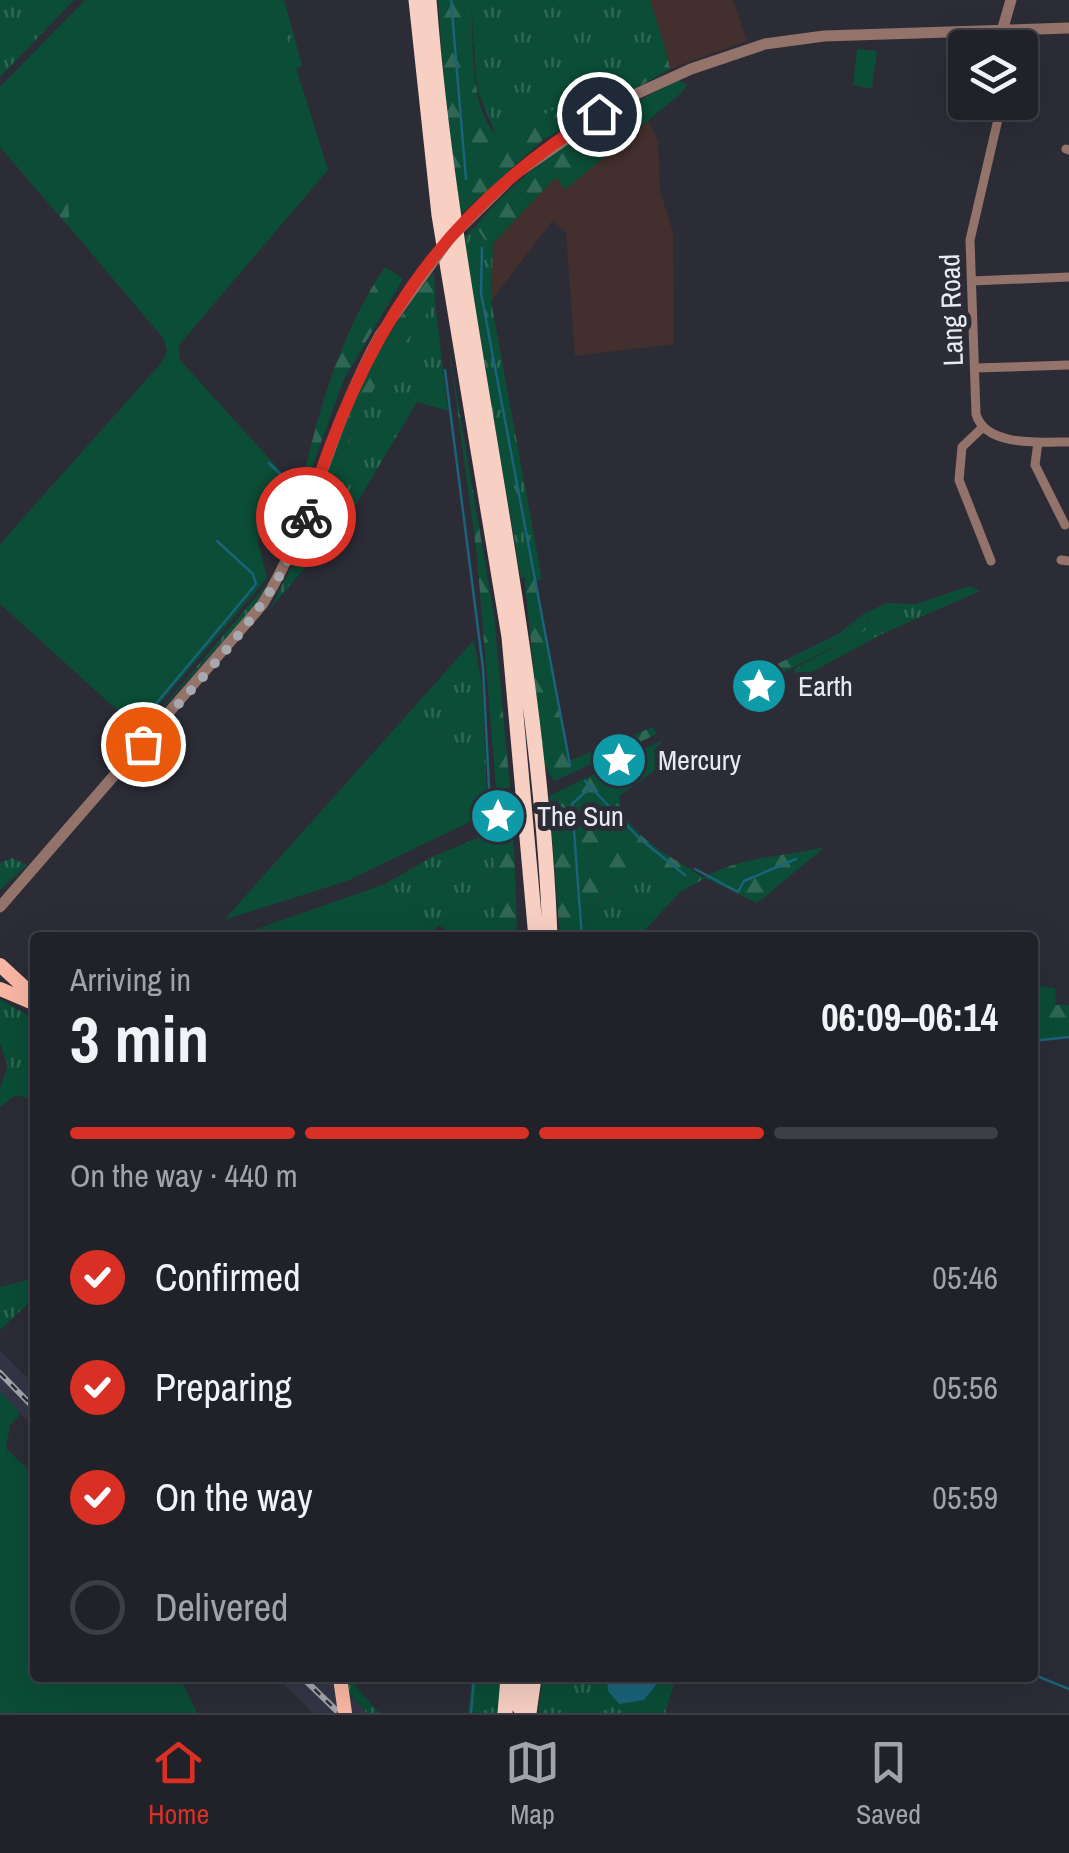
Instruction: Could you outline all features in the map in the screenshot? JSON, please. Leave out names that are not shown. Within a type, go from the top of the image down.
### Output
[{"type":"highway","points":[[416,0],[439,215],[531,779]]},
{"type":"highway","points":[[429,0],[453,214],[500,486],[549,932]]},
{"type":"highway","points":[[533,932],[535,821]]},
{"type":"highway","points":[[505,1713],[508,1682]]},
{"type":"highway","points":[[520,1713],[522,1682]]},
{"type":"highway","points":[[529,1713],[533,1682]]},
{"type":"main road","points":[[4,969],[30,999]]},
{"type":"main road","points":[[0,989],[30,1002]]},
{"type":"main road","points":[[341,1682],[345,1713]]},
{"type":"street","points":[[1003,30],[1011,0]]},
{"type":"street","points":[[1016,30],[1069,28]]},
{"type":"street","points":[[0,907],[262,604],[295,549],[344,403],[380,334],[431,261],[514,175],[575,129],[624,100],[747,50],[824,36],[948,33]]},
{"type":"street","name":"Lang Road","points":[[982,428],[976,414],[972,231],[998,120]]},
{"type":"street","points":[[972,281],[1069,277]]},
{"type":"street","points":[[975,368],[1069,365]]},
{"type":"street","points":[[992,561],[973,531],[958,468],[962,447],[982,428],[999,436],[1069,442]]},
{"type":"street","points":[[1038,442],[1035,465],[1065,525]]},
{"type":"shaded area","points":[[650,0],[733,0],[747,41],[670,69]]},
{"type":"shaded area","points":[[648,121],[658,141],[660,190],[673,233],[674,344],[575,356],[566,233],[553,220],[491,301],[493,243],[556,176],[565,189]]},
{"type":"shaded area","points":[[0,1351],[30,1380],[30,1423],[0,1393]]},
{"type":"shaded area","points":[[282,1682],[337,1682],[367,1713],[313,1713]]},
{"type":"green space","points":[[0,0],[74,0],[0,77]]},
{"type":"green space","points":[[85,0],[275,0],[328,170],[179,345],[180,360],[294,486],[286,508],[263,512],[258,542],[267,578],[138,729],[0,604],[0,544],[162,362],[167,351],[163,338],[70,228],[67,183],[48,203],[0,147],[0,87]]},
{"type":"green space","points":[[275,0],[284,0],[302,65],[296,69]]},
{"type":"green space","points":[[438,0],[471,0],[477,89],[487,122],[496,135],[505,135],[666,51],[670,69],[544,139],[461,214],[446,110]]},
{"type":"green space","points":[[471,0],[650,0],[666,51],[505,136],[496,135],[477,89]]},
{"type":"green space","points":[[857,49],[877,51],[872,89],[853,85]]},
{"type":"green space","points":[[678,80],[687,85],[681,93],[565,190],[556,177],[493,243],[484,239],[476,226],[520,180],[595,126]]},
{"type":"green space","points":[[67,181],[70,228],[48,203]]},
{"type":"green space","points":[[476,226],[484,239],[493,243],[491,301],[542,579],[535,582],[530,573],[521,579],[463,238]]},
{"type":"green space","points":[[385,267],[403,279],[344,379],[295,514],[328,386],[353,324]]},
{"type":"green space","points":[[434,272],[435,302],[381,375],[343,451],[332,448],[377,356]]},
{"type":"green space","points":[[435,302],[448,411],[417,402],[349,516],[269,610],[297,557],[332,448],[344,450],[381,375]]},
{"type":"green space","points":[[450,355],[494,616],[510,788],[496,788],[477,556]]},
{"type":"green space","points":[[278,523],[291,532],[278,559],[268,533]]},
{"type":"green space","points":[[524,573],[530,573],[535,582],[569,761],[653,727],[657,734],[554,781],[543,763]]},
{"type":"green space","points":[[268,583],[255,606],[143,730]]},
{"type":"green space","points":[[969,586],[980,591],[882,634],[797,680],[794,669],[861,633],[869,620],[865,613],[887,603],[916,604]]},
{"type":"green space","points":[[865,613],[870,627],[860,634],[766,681],[757,682],[753,676],[838,634]]},
{"type":"green space","points":[[474,640],[482,685],[486,774],[414,707]]},
{"type":"green space","points":[[414,707],[486,774],[488,813],[347,881],[224,920]]},
{"type":"green space","points":[[663,740],[654,751],[665,755],[665,763],[619,796],[629,822],[665,854],[704,878],[747,861],[825,847],[757,903],[705,878],[680,892],[637,867],[595,904],[582,930],[560,932],[549,796]]},
{"type":"green space","points":[[513,824],[515,932],[502,932],[498,927],[492,832]]},
{"type":"green space","points":[[492,832],[498,927],[502,932],[448,932],[439,925],[433,932],[422,932],[430,922],[385,884],[432,857]]},
{"type":"green space","points":[[12,858],[27,865],[0,890],[0,863]]},
{"type":"green space","points":[[637,867],[680,892],[643,932],[578,932],[595,905]]},
{"type":"green space","points":[[385,884],[431,922],[422,932],[248,932]]},
{"type":"green space","points":[[1038,986],[1055,988],[1056,1005],[1069,1005],[1069,1036],[1038,1039]]},
{"type":"green space","points":[[0,999],[30,1017],[30,1099],[16,1095],[0,1107],[0,1088],[8,1066],[0,1043]]},
{"type":"green space","points":[[30,1279],[30,1302],[0,1330],[0,1287]]},
{"type":"green space","points":[[0,1392],[21,1414],[10,1425],[6,1448],[30,1471],[30,1682],[182,1682],[197,1713],[0,1713]]},
{"type":"green space","points":[[346,1682],[356,1682],[379,1713],[367,1713],[347,1691]]},
{"type":"green space","points":[[472,1682],[502,1682],[499,1713],[468,1713]]},
{"type":"green space","points":[[542,1682],[675,1682],[665,1713],[538,1713]]},
{"type":"water","points":[[607,1682],[656,1682],[644,1700],[619,1704],[608,1691]]},
{"type":"waterway","points":[[451,0],[466,179]]},
{"type":"waterway","points":[[482,248],[481,293],[570,765]]},
{"type":"waterway","points":[[445,370],[483,668],[490,807]]},
{"type":"waterway","points":[[269,463],[294,488]]},
{"type":"waterway","points":[[145,717],[256,584],[253,574],[217,541]]},
{"type":"waterway","points":[[585,781],[639,838],[685,875]]},
{"type":"waterway","points":[[582,932],[572,804],[590,788]]},
{"type":"waterway","points":[[695,869],[738,892],[744,881],[796,859]]},
{"type":"waterway","points":[[1038,1040],[1069,1037]]},
{"type":"waterway","points":[[1038,1676],[1069,1689]]},
{"type":"waterway","points":[[471,1713],[474,1682]]},
{"type":"railway","points":[[0,1373],[30,1404]]},
{"type":"railway","points":[[307,1682],[339,1713]]},
{"type":"way so far","points":[[143,744],[262,604],[295,549],[306,517]]},
{"type":"place","name":"Earth","points":[[759,686]]},
{"type":"place","name":"Mercury","points":[[619,760]]},
{"type":"place","name":"The Sun","points":[[498,816]]},
{"type":"route","points":[[306,517],[344,403],[380,334],[413,284],[480,206],[542,152],[599,114]]}]
